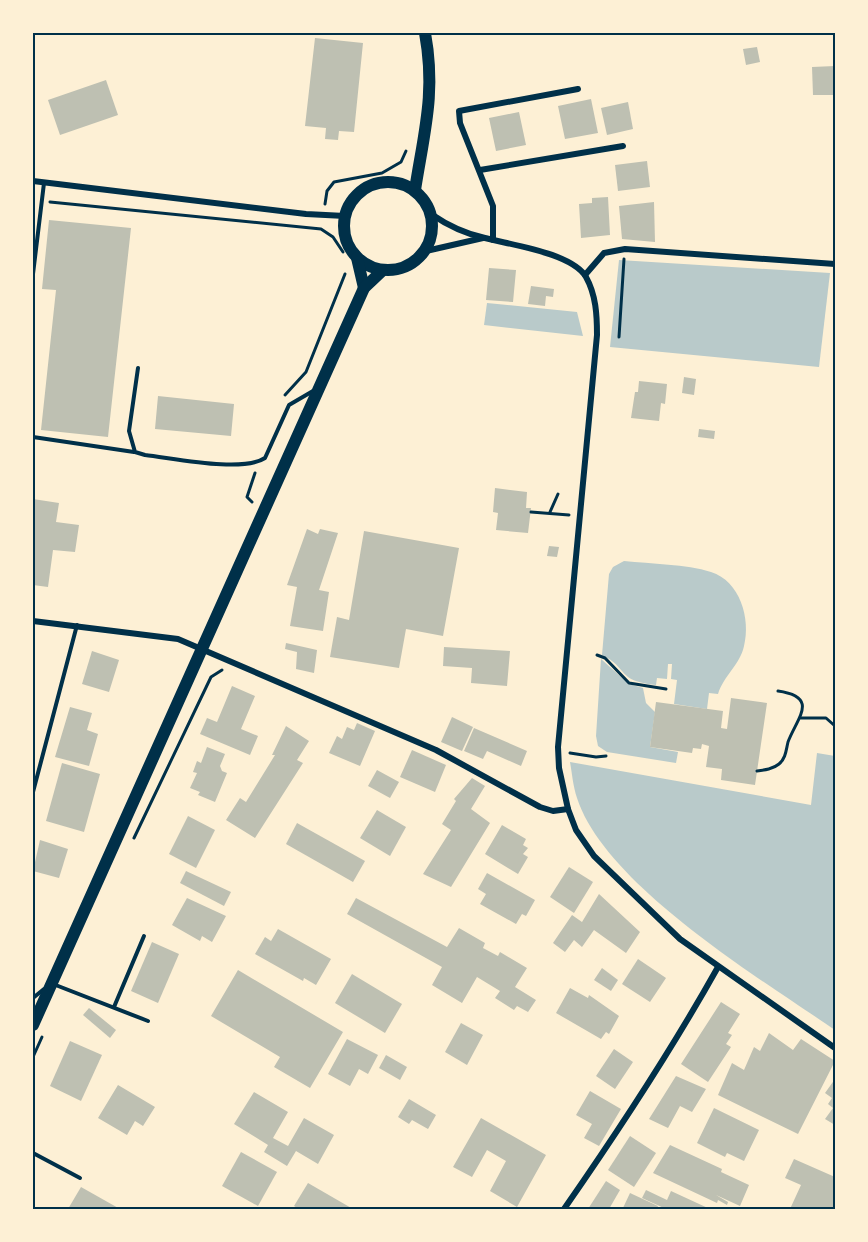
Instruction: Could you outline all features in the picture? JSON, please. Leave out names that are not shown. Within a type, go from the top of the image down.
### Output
[{"type":"main road","points":[[415,190],[428,128],[431,92],[430,63],[425,33]]},
{"type":"main road","points":[[402,183],[419,164]]},
{"type":"main road","points":[[351,259],[382,270],[407,267],[426,251],[433,226],[431,214],[425,201],[415,190],[402,183],[387,181],[373,184],[360,191],[351,202],[345,216],[344,231],[351,259],[364,288]]},
{"type":"main road","points":[[33,1025],[364,288],[382,270]]},
{"type":"street","points":[[493,240],[493,206],[460,123],[459,111],[578,89]]},
{"type":"street","points":[[480,170],[623,146]]},
{"type":"street","points":[[33,181],[345,216]]},
{"type":"street","points":[[431,214],[444,223],[483,238],[552,255],[585,275],[597,314],[597,335],[558,747],[559,768],[568,810],[576,830],[594,856],[680,939],[835,1048]]},
{"type":"street","points":[[426,251],[483,238]]},
{"type":"street","points":[[585,275],[604,254],[625,249],[835,264]]},
{"type":"street","points":[[33,621],[178,639],[436,750],[540,807],[553,811],[568,810]]},
{"type":"street","points":[[564,1209],[633,1110],[681,1034],[718,967]]},
{"type":"lane","points":[[33,274],[44,183]]},
{"type":"lane","points":[[135,452],[129,431],[138,368]]},
{"type":"lane","points":[[33,437],[240,465],[259,462],[265,458],[289,405],[319,387]]},
{"type":"lane","points":[[33,792],[77,625]]},
{"type":"lane","points":[[114,1007],[144,936]]},
{"type":"lane","points":[[33,998],[51,983],[148,1020]]},
{"type":"lane","points":[[33,1153],[80,1178]]},
{"type":"path","points":[[321,229],[327,191],[334,182],[382,173],[392,168],[401,162],[410,140]]},
{"type":"path","points":[[42,202],[321,229],[333,237],[351,259]]},
{"type":"path","points":[[619,337],[624,261]]},
{"type":"path","points":[[282,398],[306,372],[344,281],[346,266]]},
{"type":"path","points":[[259,462],[247,497],[263,512]]},
{"type":"path","points":[[550,512],[558,494]]},
{"type":"path","points":[[531,512],[566,514]]},
{"type":"path","points":[[597,655],[605,658],[630,683],[666,689]]},
{"type":"path","points":[[128,846],[142,827],[211,677],[235,663]]},
{"type":"path","points":[[757,771],[777,766],[784,759],[789,741],[801,718],[800,698],[793,693],[778,691]]},
{"type":"path","points":[[801,718],[826,718],[835,726]]},
{"type":"path","points":[[571,753],[606,756]]},
{"type":"path","points":[[33,1057],[43,1036]]},
{"type":"shaded area","points":[[619,260],[830,273],[819,367],[610,347]]},
{"type":"shaded area","points":[[487,303],[577,312],[583,336],[484,325]]},
{"type":"shaded area","points":[[624,561],[701,569],[721,577],[736,592],[746,624],[744,646],[718,694],[709,693],[707,709],[674,704],[677,680],[671,679],[672,664],[668,664],[667,679],[657,678],[656,685],[628,677],[602,655],[609,574],[613,567]]},
{"type":"shaded area","points":[[601,659],[629,684],[643,688],[646,703],[655,712],[650,747],[678,752],[676,763],[607,752],[598,746],[596,736]]},
{"type":"shaded area","points":[[817,753],[835,756],[835,1030],[728,957],[651,896],[619,864],[593,831],[577,798],[570,762],[811,805]]},
{"type":"building","points":[[315,38],[363,43],[354,132],[339,131],[338,140],[325,139],[326,128],[305,126]]},
{"type":"building","points":[[757,47],[760,62],[746,65],[743,49]]},
{"type":"building","points":[[835,66],[835,95],[813,95],[812,67]]},
{"type":"building","points":[[106,80],[118,115],[60,135],[48,100]]},
{"type":"building","points":[[591,99],[598,133],[565,139],[558,106]]},
{"type":"building","points":[[628,102],[633,129],[607,135],[601,108]]},
{"type":"building","points":[[519,112],[526,145],[496,151],[489,118]]},
{"type":"building","points":[[647,161],[650,187],[618,191],[615,165]]},
{"type":"building","points":[[608,197],[610,235],[581,238],[579,204],[592,203],[592,198]]},
{"type":"building","points":[[654,202],[655,242],[622,239],[619,206]]},
{"type":"building","points":[[49,220],[131,228],[108,437],[41,430],[56,290],[42,289]]},
{"type":"building","points":[[489,268],[516,270],[513,302],[486,300]]},
{"type":"building","points":[[531,286],[554,289],[553,297],[546,296],[545,306],[528,304]]},
{"type":"building","points":[[684,377],[696,379],[694,395],[682,393]]},
{"type":"building","points":[[639,381],[667,384],[665,404],[661,403],[659,421],[631,418]]},
{"type":"building","points":[[158,396],[234,404],[231,436],[155,429]]},
{"type":"building","points":[[699,429],[715,431],[714,439],[698,437]]},
{"type":"building","points":[[495,488],[527,492],[526,508],[531,508],[528,533],[496,530],[498,513],[493,512]]},
{"type":"building","points":[[33,499],[59,503],[56,522],[79,525],[75,552],[53,550],[48,587],[33,585]]},
{"type":"building","points":[[307,529],[318,534],[320,529],[338,533],[319,590],[329,592],[323,631],[290,626],[297,587],[287,585]]},
{"type":"building","points":[[364,531],[459,548],[443,636],[406,629],[399,668],[330,657],[337,617],[349,620]]},
{"type":"building","points":[[549,546],[559,547],[557,557],[547,556]]},
{"type":"building","points":[[286,643],[317,650],[314,673],[296,669],[297,652],[285,649]]},
{"type":"building","points":[[444,647],[510,651],[507,686],[471,683],[472,668],[443,666]]},
{"type":"building","points":[[92,651],[119,660],[109,692],[82,684]]},
{"type":"building","points":[[232,686],[255,696],[241,729],[258,736],[250,755],[200,734],[207,718],[217,722]]},
{"type":"building","points":[[731,698],[767,703],[755,785],[721,780],[722,769],[706,767],[709,746],[702,744],[701,749],[693,748],[692,753],[650,747],[656,702],[723,711],[721,728],[727,729]]},
{"type":"building","points":[[70,707],[92,713],[87,730],[98,734],[89,766],[55,757]]},
{"type":"building","points":[[452,717],[473,727],[462,751],[441,742]]},
{"type":"building","points":[[357,723],[375,731],[360,766],[329,753],[337,736],[342,739],[347,727],[354,730]]},
{"type":"building","points":[[286,726],[309,741],[297,760],[303,763],[255,838],[226,820],[240,798],[246,802],[275,755],[272,755]]},
{"type":"building","points":[[474,728],[527,751],[521,766],[487,751],[483,759],[464,751]]},
{"type":"building","points":[[207,747],[225,754],[220,766],[222,771],[227,773],[215,802],[198,795],[200,792],[190,788],[197,773],[193,772],[197,761],[201,763]]},
{"type":"building","points":[[412,750],[446,765],[435,792],[400,777]]},
{"type":"building","points":[[62,763],[100,774],[84,832],[46,821]]},
{"type":"building","points":[[377,770],[399,782],[390,798],[368,786]]},
{"type":"building","points":[[472,778],[485,786],[471,809],[490,823],[451,887],[423,874],[451,830],[442,824],[456,801],[454,799]]},
{"type":"building","points":[[377,810],[406,827],[390,856],[360,838]]},
{"type":"building","points":[[188,816],[215,830],[196,868],[169,854]]},
{"type":"building","points":[[297,823],[365,861],[353,882],[286,844]]},
{"type":"building","points":[[502,825],[526,839],[523,845],[528,848],[523,854],[528,857],[518,874],[485,854]]},
{"type":"building","points":[[40,840],[68,849],[59,878],[33,871]]},
{"type":"building","points":[[569,867],[593,882],[574,913],[550,897]]},
{"type":"building","points":[[186,871],[231,892],[224,906],[180,883]]},
{"type":"building","points":[[487,873],[535,900],[526,916],[522,914],[516,924],[480,904],[486,894],[478,889]]},
{"type":"building","points":[[599,894],[640,932],[626,953],[594,930],[582,947],[574,940],[565,952],[553,943],[572,915],[582,922]]},
{"type":"building","points":[[187,898],[226,916],[212,942],[202,936],[200,941],[172,925]]},
{"type":"building","points":[[356,898],[447,947],[459,928],[485,943],[483,948],[498,956],[500,952],[527,968],[515,987],[536,1000],[528,1012],[517,1006],[514,1010],[495,998],[500,991],[477,977],[462,1003],[432,985],[442,967],[347,914]]},
{"type":"building","points":[[278,929],[331,959],[316,985],[304,978],[303,981],[255,954],[265,937],[271,941]]},
{"type":"building","points":[[152,942],[179,954],[158,1003],[131,991]]},
{"type":"building","points":[[638,959],[666,978],[650,1002],[622,984]]},
{"type":"building","points":[[602,968],[618,980],[611,991],[594,980]]},
{"type":"building","points":[[238,970],[343,1032],[310,1088],[274,1067],[280,1057],[211,1016]]},
{"type":"building","points":[[352,974],[402,1004],[385,1033],[335,1003]]},
{"type":"building","points":[[570,988],[588,998],[589,995],[619,1016],[609,1034],[606,1032],[601,1039],[556,1013]]},
{"type":"building","points":[[721,1002],[740,1014],[728,1033],[732,1035],[726,1044],[731,1047],[708,1082],[681,1064]]},
{"type":"building","points":[[89,1008],[116,1030],[110,1038],[83,1015]]},
{"type":"building","points":[[461,1023],[483,1035],[467,1065],[445,1052]]},
{"type":"building","points":[[769,1033],[793,1050],[801,1039],[835,1061],[798,1134],[718,1095],[732,1063],[744,1070],[754,1047],[760,1051]]},
{"type":"building","points":[[347,1039],[378,1055],[368,1074],[359,1069],[350,1086],[328,1074]]},
{"type":"building","points":[[70,1041],[102,1055],[81,1101],[50,1086]]},
{"type":"building","points":[[614,1049],[633,1062],[615,1089],[596,1076]]},
{"type":"building","points":[[386,1055],[407,1067],[400,1080],[379,1068]]},
{"type":"building","points":[[676,1076],[706,1089],[692,1112],[680,1106],[668,1128],[649,1119]]},
{"type":"building","points":[[835,1079],[835,1125],[825,1119],[833,1108],[828,1104],[832,1098],[825,1093]]},
{"type":"building","points":[[118,1085],[155,1107],[143,1126],[135,1121],[127,1135],[98,1118]]},
{"type":"building","points":[[590,1091],[621,1109],[599,1146],[584,1138],[592,1124],[576,1115]]},
{"type":"building","points":[[254,1092],[288,1112],[273,1138],[288,1146],[304,1118],[334,1135],[318,1164],[296,1151],[287,1166],[264,1152],[268,1145],[234,1124]]},
{"type":"building","points":[[409,1099],[436,1115],[428,1129],[412,1120],[409,1124],[398,1117]]},
{"type":"building","points":[[714,1108],[759,1130],[744,1161],[727,1153],[725,1157],[697,1143]]},
{"type":"building","points":[[481,1118],[546,1155],[517,1207],[490,1191],[506,1161],[487,1150],[472,1177],[453,1167]]},
{"type":"building","points":[[630,1136],[656,1153],[634,1187],[608,1170]]},
{"type":"building","points":[[670,1145],[722,1169],[721,1172],[749,1185],[740,1206],[716,1195],[728,1202],[727,1205],[718,1200],[717,1203],[653,1173]]},
{"type":"building","points":[[241,1152],[277,1172],[258,1206],[222,1186]]},
{"type":"building","points":[[794,1159],[835,1177],[835,1202],[832,1209],[790,1209],[801,1185],[785,1178]]},
{"type":"building","points":[[606,1181],[620,1190],[609,1209],[588,1209]]},
{"type":"building","points":[[308,1183],[353,1209],[299,1209],[294,1206]]},
{"type":"building","points":[[81,1187],[120,1209],[68,1209]]},
{"type":"building","points":[[646,1190],[667,1200],[671,1191],[710,1209],[666,1209],[642,1198]]},
{"type":"building","points":[[630,1193],[658,1206],[657,1209],[623,1208]]}]
